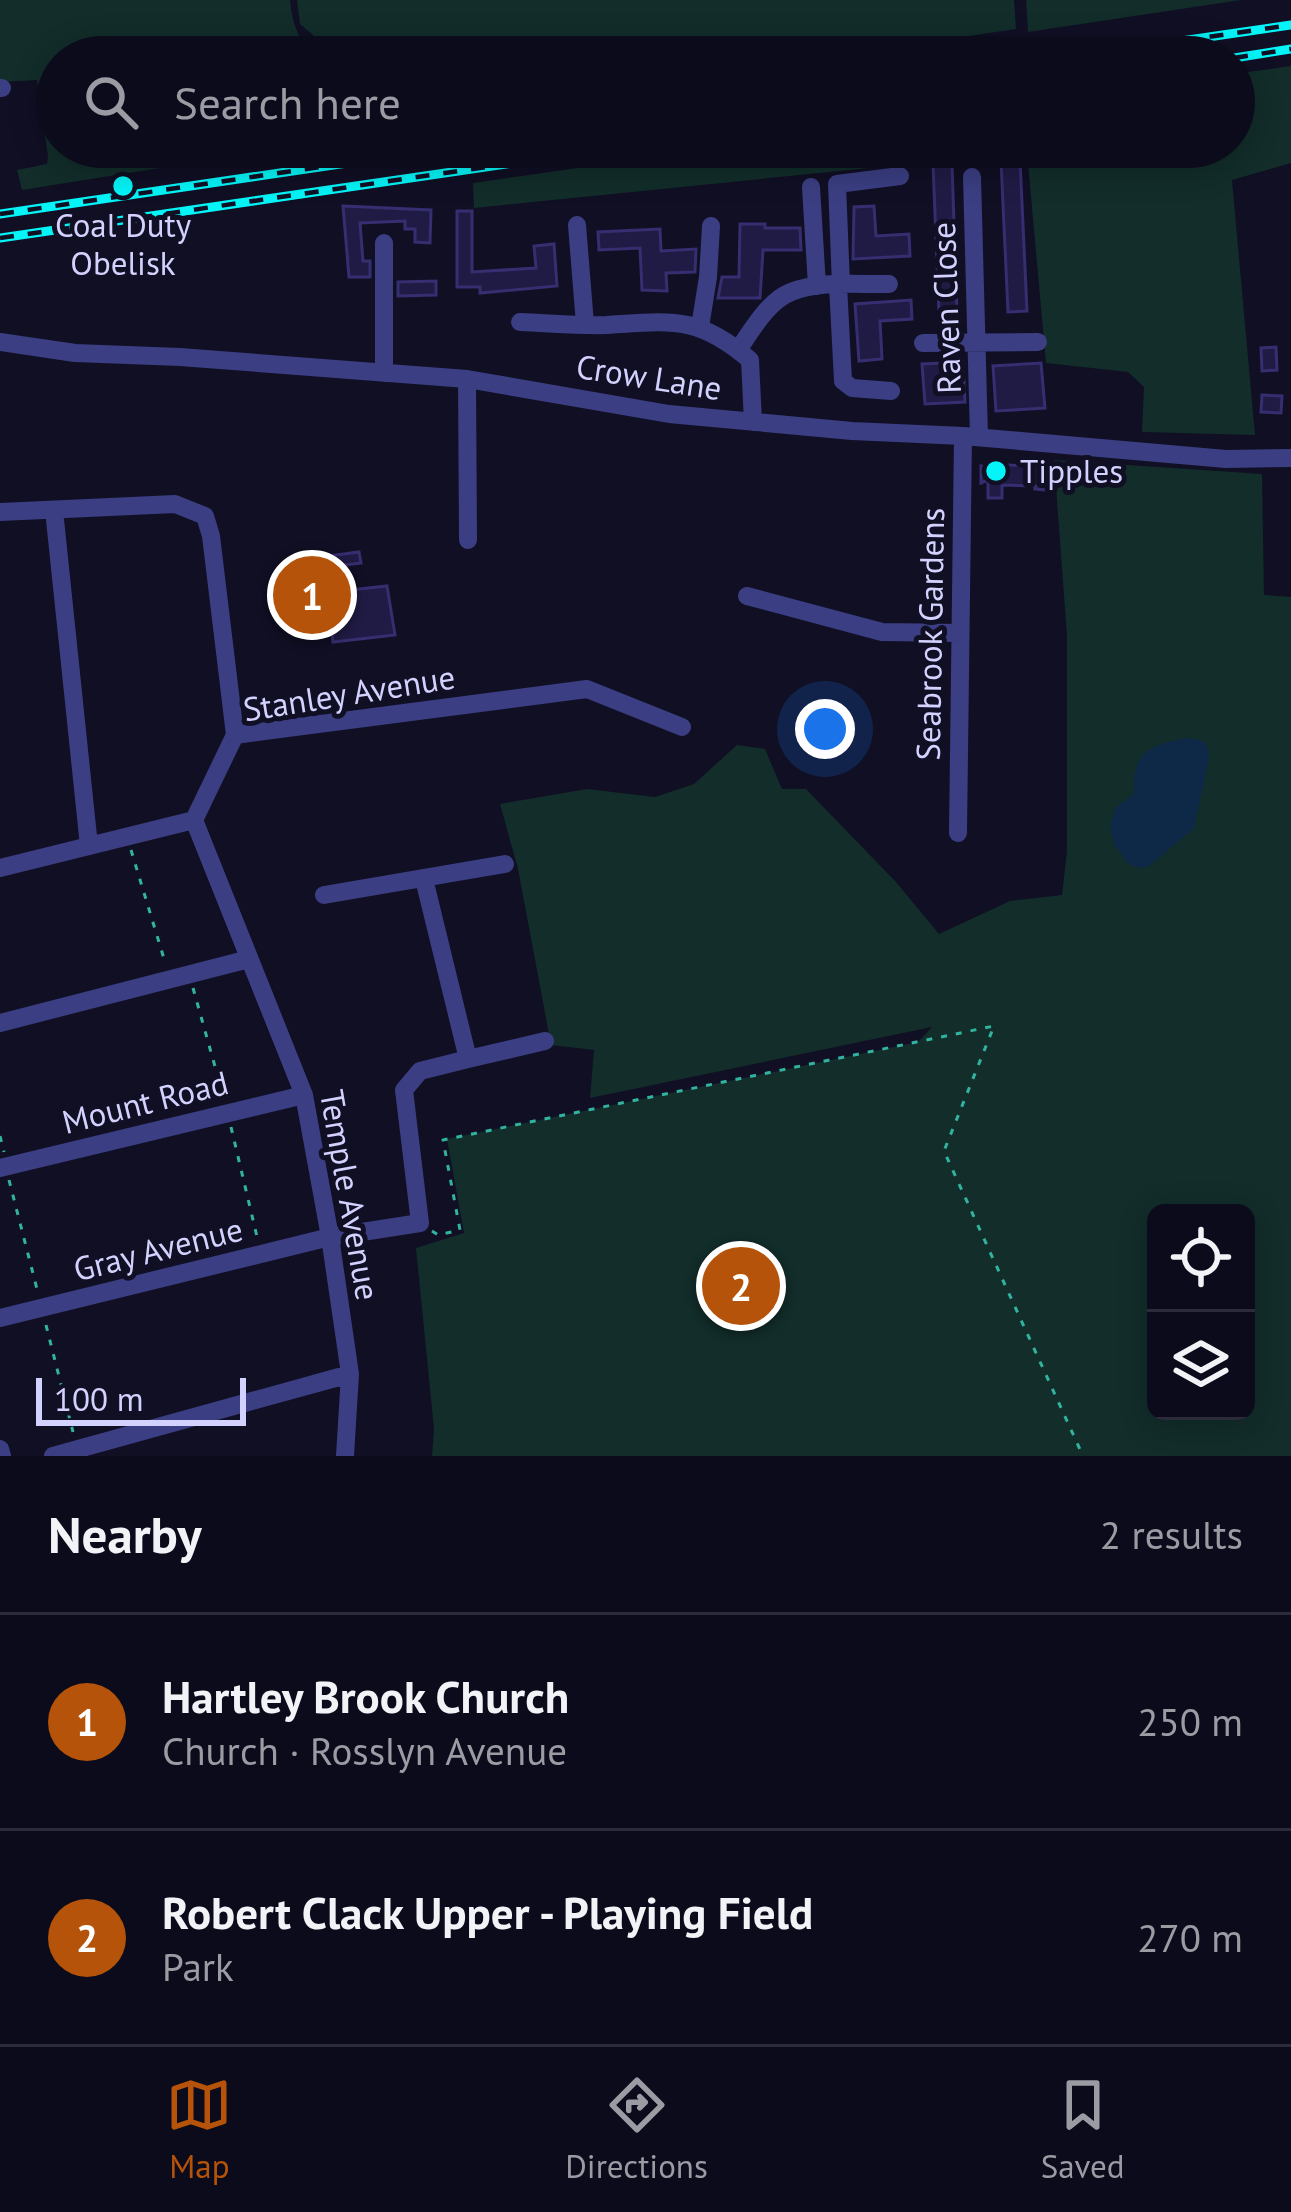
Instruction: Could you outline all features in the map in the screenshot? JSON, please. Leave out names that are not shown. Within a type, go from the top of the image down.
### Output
[{"type":"street","points":[[891,391],[851,388],[843,381],[837,184],[900,176]]},
{"type":"street","name":"Raven Close","points":[[971,437],[976,341],[972,177]]},
{"type":"street","points":[[811,187],[817,286]]},
{"type":"street","points":[[577,225],[585,324]]},
{"type":"street","points":[[700,327],[711,226]]},
{"type":"street","points":[[384,373],[385,243]]},
{"type":"street","points":[[738,350],[763,315],[788,292],[817,286],[890,284]]},
{"type":"street","points":[[520,322],[685,322],[700,327],[725,339],[750,360],[752,422]]},
{"type":"street","name":"Crow Lane","points":[[0,342],[75,353],[467,379],[669,414],[852,431],[1226,459],[1291,458]]},
{"type":"street","points":[[923,343],[1038,342]]},
{"type":"street","points":[[467,379],[468,539]]},
{"type":"street","name":"Seabrook Gardens","points":[[958,833],[959,633],[971,437]]},
{"type":"street","points":[[0,512],[175,505],[205,516],[212,536],[235,735]]},
{"type":"street","points":[[54,510],[89,846]]},
{"type":"street","points":[[747,596],[882,632],[959,633]]},
{"type":"street","name":"Stanley Avenue","points":[[194,820],[235,735],[587,689],[682,727]]},
{"type":"street","points":[[0,868],[194,820]]},
{"type":"street","name":"Temple Avenue","points":[[194,820],[304,1095],[350,1374],[345,1456]]},
{"type":"street","points":[[324,895],[506,864]]},
{"type":"street","points":[[424,879],[468,1059]]},
{"type":"street","points":[[0,1023],[249,959]]},
{"type":"street","points":[[420,1223],[404,1090],[420,1071],[545,1041]]},
{"type":"street","name":"Mount Road","points":[[3,1168],[304,1095]]},
{"type":"street","name":"Gray Avenue","points":[[0,1318],[330,1237],[420,1223]]},
{"type":"street","points":[[53,1456],[350,1374]]},
{"type":"path","points":[[128,837],[228,1113],[262,1254]]},
{"type":"path","points":[[420,1223],[438,1235],[460,1230],[443,1140],[994,1026],[944,1151],[1083,1456]]},
{"type":"path","points":[[3,1168],[77,1449]]},
{"type":"green space","points":[[0,0],[290,0],[300,36],[36,36],[36,80],[0,82]]},
{"type":"green space","points":[[297,0],[1014,0],[1016,29],[969,36],[314,36],[300,24]]},
{"type":"green space","points":[[1026,0],[1241,0],[1028,32]]},
{"type":"green space","points":[[1291,66],[1291,163],[1232,180],[1255,435],[1142,432],[1144,387],[1128,372],[1046,363],[1028,168],[1255,168],[1255,71]]},
{"type":"green space","points":[[36,166],[160,168],[22,190],[17,170]]},
{"type":"green space","points":[[577,168],[869,168],[474,208],[473,183]]},
{"type":"green space","points":[[1054,460],[1262,474],[1264,595],[1291,597],[1291,1456],[432,1456],[434,1429],[416,1248],[464,1233],[447,1139],[918,1042],[932,1027],[590,1098],[594,1050],[551,1045],[518,869],[500,804],[587,789],[655,797],[694,784],[737,745],[765,749],[782,789],[806,789],[939,934],[1010,901],[1062,895],[1067,851],[1067,636]]},
{"type":"water","points":[[1189,738],[1203,741],[1209,758],[1194,828],[1149,866],[1138,868],[1115,846],[1110,827],[1115,808],[1134,794],[1136,768],[1146,752]]},
{"type":"building","points":[[933,168],[952,168],[957,312],[939,313]]},
{"type":"building","points":[[1001,168],[1020,168],[1027,311],[1008,312]]},
{"type":"building","points":[[343,206],[431,210],[430,243],[415,242],[415,229],[405,229],[405,221],[360,223],[363,261],[370,261],[370,277],[349,277]]},
{"type":"building","points":[[874,206],[876,236],[909,234],[910,256],[853,259],[854,207]]},
{"type":"building","points":[[457,211],[472,211],[472,272],[536,268],[534,246],[554,244],[557,286],[480,293],[480,287],[457,287]]},
{"type":"building","points":[[740,224],[800,228],[801,250],[763,250],[760,298],[718,298],[722,277],[739,277]]},
{"type":"building","points":[[660,229],[661,251],[696,249],[695,272],[666,273],[667,291],[642,290],[640,248],[599,250],[598,232]]},
{"type":"building","points":[[436,281],[436,295],[398,296],[398,282]]},
{"type":"building","points":[[911,300],[912,319],[880,321],[882,359],[859,361],[855,304]]},
{"type":"building","points":[[1276,347],[1277,370],[1262,371],[1261,348]]},
{"type":"building","points":[[963,362],[965,402],[925,404],[922,364]]},
{"type":"building","points":[[1041,363],[1045,408],[996,411],[993,366]]},
{"type":"building","points":[[1262,395],[1282,396],[1281,413],[1261,412]]},
{"type":"building","points":[[981,466],[1048,467],[1046,490],[1002,485],[1002,498],[988,498],[988,480],[981,483]]},
{"type":"building","points":[[359,552],[361,563],[329,567],[328,556]]},
{"type":"building","points":[[339,568],[341,591],[387,586],[395,635],[333,642],[331,624],[304,621],[299,572]]},
{"type":"railway","points":[[1215,36],[1291,25]]},
{"type":"railway","points":[[1255,55],[1291,49]]},
{"type":"railway","points":[[0,214],[313,168]]},
{"type":"railway","points":[[0,238],[479,168]]},
{"type":"place","name":"Coal Duty Obelisk","points":[[123,186]]},
{"type":"place","name":"Tipples","points":[[996,471]]},
{"type":"place","name":"Hartley Brook Church","points":[[312,595]]},
{"type":"place","name":"Robert Clack Upper - Playing Field","points":[[741,1286]]}]
